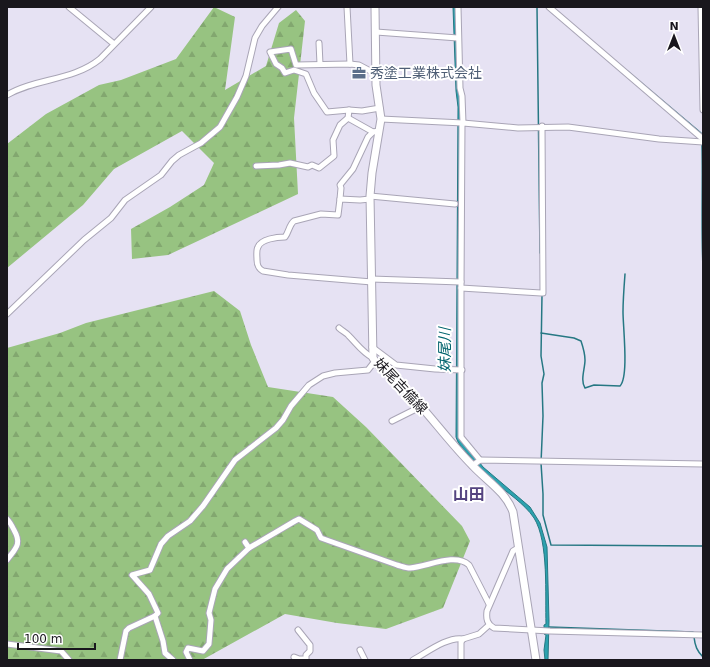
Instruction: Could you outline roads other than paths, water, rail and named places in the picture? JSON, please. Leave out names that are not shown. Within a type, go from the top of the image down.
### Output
[{"type":"main road","name":"妹尾吉備線","points":[[376,7],[376,84],[381,119],[376,131],[370,197],[372,347],[374,359],[382,369],[399,383],[473,466],[500,491],[510,505],[513,512],[536,660]]},
{"type":"street","points":[[69,7],[114,44]]},
{"type":"street","points":[[7,95],[15,90],[29,85],[79,72],[91,67],[151,7]]},
{"type":"street","points":[[7,314],[84,240],[112,218],[124,200],[162,175],[172,161],[179,155],[201,143],[220,126],[237,98],[246,76],[255,38],[278,7]]},
{"type":"street","points":[[347,7],[350,64]]},
{"type":"street","points":[[458,7],[456,38],[462,96],[459,284],[461,437],[479,460]]},
{"type":"street","points":[[549,7],[703,138]]},
{"type":"street","points":[[701,7],[703,110]]},
{"type":"street","points":[[376,32],[456,38]]},
{"type":"street","points":[[319,43],[320,64]]},
{"type":"street","points":[[376,74],[359,65],[296,65],[291,49],[270,52],[276,64],[282,68],[285,73],[294,70],[306,74],[314,93],[327,112],[349,110],[362,111],[380,108]]},
{"type":"street","points":[[256,166],[290,163],[308,167],[312,164],[319,168],[334,156],[333,140],[340,125],[348,118],[349,110]]},
{"type":"street","points":[[348,118],[376,131],[368,137],[353,169],[340,185],[338,216],[321,214],[294,221],[284,237],[262,242],[258,245],[257,249],[257,264],[259,269],[262,271],[288,275],[371,281],[459,284],[542,293],[540,127]]},
{"type":"street","points":[[381,119],[461,123],[518,128],[577,128],[659,139],[703,142]]},
{"type":"street","points":[[340,199],[360,200],[370,197],[455,204]]},
{"type":"street","points":[[120,660],[126,631],[158,613],[157,608],[149,594],[132,575],[150,570],[161,544],[168,536],[190,521],[203,506],[235,460],[276,428],[283,420],[294,402],[309,385],[323,376],[335,372],[368,370],[374,359],[359,348],[349,334],[339,328]]},
{"type":"street","points":[[372,347],[396,365],[460,370]]},
{"type":"street","points":[[392,421],[420,407]]},
{"type":"street","points":[[473,466],[479,460],[703,464]]},
{"type":"street","points":[[7,519],[11,522],[18,538],[16,548],[7,560]]},
{"type":"street","points":[[190,660],[186,652],[188,648],[203,651],[209,644],[211,620],[208,613],[215,589],[226,568],[249,548],[299,519],[317,530],[321,538],[397,565],[409,568],[446,560],[460,560],[465,562],[469,565],[489,604]]},
{"type":"street","points":[[245,542],[249,548]]},
{"type":"street","points":[[518,548],[513,551],[489,604],[486,616],[489,625],[494,628],[703,635]]},
{"type":"street","points":[[155,616],[163,641],[165,653],[172,660]]},
{"type":"street","points":[[413,660],[445,642],[459,638],[463,639],[479,634],[489,625]]},
{"type":"street","points":[[294,657],[306,660],[306,655],[310,651],[310,645],[298,630]]},
{"type":"street","points":[[461,660],[461,642],[463,639]]},
{"type":"street","points":[[7,644],[61,651],[69,660]]},
{"type":"street","points":[[360,650],[364,660]]},
{"type":"water","name":"妹尾川","points":[[453,7],[457,7],[456,43],[461,102],[460,437],[483,467],[530,507],[540,523],[547,547],[549,621],[548,660],[545,660],[544,650],[546,635],[544,634],[544,625],[546,624],[545,570],[539,528],[534,518],[520,503],[483,472],[461,446],[456,437],[458,107]]},
{"type":"waterway","points":[[537,7],[540,253]]},
{"type":"waterway","points":[[625,69],[701,133]]},
{"type":"waterway","points":[[702,145],[703,267]]},
{"type":"waterway","points":[[541,333],[574,338],[581,341],[585,357],[583,378],[585,388],[594,385],[620,386],[623,381],[625,363],[623,312],[625,274]]},
{"type":"waterway","points":[[542,295],[541,356],[544,374],[542,383],[543,416],[541,463],[543,515],[551,545],[703,546]]},
{"type":"waterway","points":[[549,627],[693,632]]},
{"type":"waterway","points":[[694,637],[699,653],[703,657]]},
{"type":"place","name":"秀塗工業株式会社","points":[[359,73]]},
{"type":"district","name":"山田","points":[[469,494]]}]
